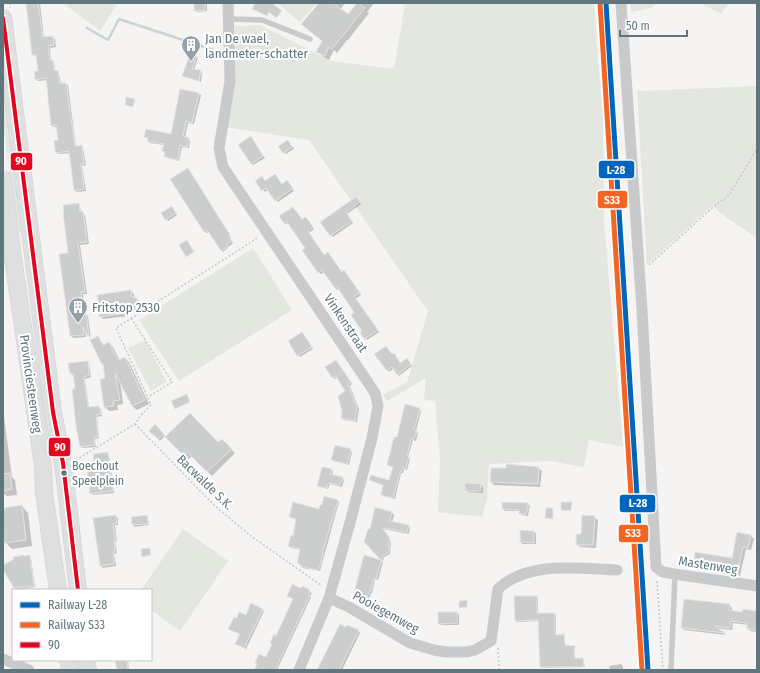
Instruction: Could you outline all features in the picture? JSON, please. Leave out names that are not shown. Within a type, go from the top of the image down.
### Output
[{"type":"main road","name":"Provinciesteenweg","points":[[3,18],[54,412],[63,463],[78,589]]},
{"type":"main road","name":"Provinciesteenweg","points":[[3,179],[43,466],[44,492],[58,589]]},
{"type":"main road","points":[[44,492],[48,481],[54,480],[60,482],[67,499]]},
{"type":"street","name":"Vinkenstraat","points":[[228,3],[230,81],[218,148],[223,167],[375,393],[378,406],[372,438],[352,519],[329,595],[299,670]]},
{"type":"street","points":[[621,3],[640,273],[656,567]]},
{"type":"street","name":"Mastenweg","points":[[656,567],[663,572],[675,575],[757,586]]},
{"type":"street","points":[[492,641],[498,589],[506,582],[525,573],[547,568],[617,570]]},
{"type":"street","name":"Pooiegemweg","points":[[329,595],[410,643],[434,650],[446,652],[467,652],[479,649],[492,641]]},
{"type":"street","points":[[3,659],[29,670]]},
{"type":"lane","points":[[228,19],[262,20],[310,39]]},
{"type":"lane","points":[[671,670],[675,575]]},
{"type":"path","points":[[640,273],[728,195],[757,149]]},
{"type":"path","points":[[73,462],[135,424],[141,415],[151,405],[116,328],[256,239]]},
{"type":"path","points":[[131,318],[172,382],[147,397]]},
{"type":"path","name":"Bacwalde S.K.","points":[[135,424],[215,506],[251,536],[329,595]]},
{"type":"path","points":[[656,567],[663,670]]},
{"type":"path","points":[[492,641],[497,642],[499,670]]},
{"type":"shaded area","points":[[63,3],[118,3],[100,31]]},
{"type":"shaded area","points":[[277,3],[317,3],[300,22]]},
{"type":"shaded area","points":[[405,3],[594,3],[603,123],[604,220],[623,447],[589,440],[584,467],[549,461],[489,464],[487,500],[482,517],[438,512],[440,460],[435,401],[424,400],[426,378],[387,401],[383,395],[407,382],[428,311],[309,140],[225,127],[234,82],[235,26],[260,25],[331,61],[394,69]]},
{"type":"shaded area","points":[[631,3],[658,3],[651,8],[631,12]]},
{"type":"shaded area","points":[[700,3],[729,3],[721,14]]},
{"type":"shaded area","points":[[3,63],[22,233],[17,232],[3,123]]},
{"type":"shaded area","points":[[757,86],[757,238],[719,212],[713,205],[647,265],[637,91]]},
{"type":"shaded area","points":[[253,248],[292,310],[179,381],[139,320]]},
{"type":"shaded area","points":[[145,340],[167,382],[151,391],[128,348]]},
{"type":"shaded area","points":[[183,529],[228,561],[180,631],[152,611],[152,589],[142,589]]},
{"type":"building","points":[[26,3],[38,3],[43,37],[53,36],[54,45],[48,46],[50,60],[53,60],[54,70],[58,70],[59,83],[66,83],[75,146],[82,145],[84,164],[81,164],[84,189],[74,191],[69,151],[56,153],[55,150],[54,141],[58,140],[56,125],[51,126],[46,78],[35,80],[34,71],[38,71],[36,55],[32,55]]},
{"type":"building","points":[[194,3],[205,3],[206,10],[194,11]]},
{"type":"building","points":[[255,3],[272,3],[282,11],[276,18],[269,12],[267,16],[252,9]]},
{"type":"building","points":[[319,3],[333,3],[348,14],[357,3],[365,8],[332,49],[329,47],[325,56],[316,52],[322,41],[301,24]]},
{"type":"building","name":"Jan De wael, landmeter-schatter","points":[[190,54],[197,56],[192,69],[201,70],[199,81],[182,76]]},
{"type":"building","points":[[180,89],[199,93],[192,123],[186,121],[183,136],[189,138],[187,147],[180,145],[178,160],[164,157],[165,152],[162,151],[164,144],[147,141],[148,138],[144,137],[146,129],[171,134]]},
{"type":"building","points":[[126,97],[135,99],[133,107],[125,105]]},
{"type":"building","points":[[251,136],[263,156],[251,164],[238,145]]},
{"type":"building","points":[[288,140],[292,147],[283,153],[278,146]]},
{"type":"building","points":[[188,168],[230,235],[229,236],[232,241],[221,251],[207,230],[204,232],[170,179]]},
{"type":"building","points":[[275,174],[282,184],[287,180],[293,188],[275,201],[266,188],[262,191],[255,181],[262,176],[265,181]]},
{"type":"building","points":[[356,197],[360,202],[346,212],[352,221],[330,236],[320,222]]},
{"type":"building","points":[[79,203],[80,212],[83,211],[87,242],[78,243],[85,292],[81,292],[83,313],[86,313],[89,336],[83,327],[84,335],[70,336],[59,254],[68,253],[63,205]]},
{"type":"building","points":[[172,206],[176,213],[165,220],[161,213]]},
{"type":"building","points":[[293,207],[302,219],[306,217],[313,227],[308,231],[324,255],[328,252],[342,272],[344,270],[360,293],[354,296],[378,330],[364,339],[360,332],[362,331],[351,315],[354,312],[337,287],[335,288],[322,270],[318,273],[302,250],[305,248],[286,221],[284,223],[279,216]]},
{"type":"building","points":[[187,240],[194,252],[186,257],[179,245]]},
{"type":"building","points":[[131,290],[132,297],[136,297],[138,308],[126,309],[127,313],[99,317],[97,295]]},
{"type":"building","points":[[302,332],[312,347],[297,356],[288,341]]},
{"type":"building","points":[[98,336],[103,345],[109,342],[118,360],[125,357],[145,400],[132,406],[115,373],[120,400],[113,401],[114,406],[104,407],[100,379],[105,378],[103,364],[101,363],[90,340]]},
{"type":"building","points":[[386,346],[392,354],[394,353],[400,363],[407,358],[411,364],[397,375],[392,367],[387,371],[374,354]]},
{"type":"building","points":[[336,360],[351,382],[348,384],[357,407],[355,421],[341,418],[342,411],[338,396],[345,391],[336,376],[332,378],[325,367]]},
{"type":"building","points":[[88,361],[89,375],[84,377],[88,407],[99,406],[101,414],[96,415],[98,437],[94,437],[95,445],[80,447],[72,389],[75,389],[73,373],[70,374],[68,363]]},
{"type":"building","points":[[187,394],[190,402],[175,409],[171,401]]},
{"type":"building","points":[[405,404],[420,408],[414,430],[417,431],[414,439],[411,439],[406,468],[402,468],[400,472],[393,498],[381,495],[383,485],[369,480],[371,475],[389,480],[393,467],[387,465],[394,437],[397,437]]},
{"type":"building","points":[[190,413],[218,442],[222,439],[232,449],[207,472],[187,452],[184,456],[165,437]]},
{"type":"building","points":[[155,424],[164,434],[158,439],[149,431]]},
{"type":"building","points":[[335,445],[351,449],[347,464],[331,460]]},
{"type":"building","points":[[108,452],[113,491],[90,494],[86,462],[94,461],[93,454]]},
{"type":"building","points":[[506,464],[539,467],[538,484],[490,482],[491,468],[506,468]]},
{"type":"building","points":[[322,467],[332,469],[330,474],[343,477],[340,485],[328,483],[327,488],[317,486]]},
{"type":"building","points":[[10,473],[12,489],[3,491],[3,474]]},
{"type":"building","points":[[465,483],[481,484],[481,491],[465,491]]},
{"type":"building","points":[[324,496],[338,500],[318,570],[300,566],[301,565],[297,563],[300,549],[288,546],[291,535],[293,536],[296,519],[289,517],[293,502],[319,509],[320,505],[322,505]]},
{"type":"building","points":[[502,502],[528,503],[528,510],[526,514],[519,514],[519,510],[502,509]]},
{"type":"building","points":[[561,502],[572,502],[571,511],[561,510]]},
{"type":"building","points":[[22,505],[26,540],[4,543],[3,510],[5,510],[4,508]]},
{"type":"building","points":[[375,507],[392,512],[390,521],[409,525],[407,532],[383,528],[390,539],[388,546],[390,546],[388,553],[383,555],[376,579],[374,578],[366,601],[355,598],[356,594],[354,593],[364,555],[381,560],[364,542],[368,529],[370,529]]},
{"type":"building","points":[[546,508],[553,508],[553,519],[545,518]]},
{"type":"building","points":[[116,515],[117,523],[113,524],[116,540],[114,540],[115,552],[113,552],[114,564],[100,566],[93,518]]},
{"type":"building","points":[[147,515],[148,524],[132,525],[131,517]]},
{"type":"building","points":[[582,515],[595,516],[593,545],[576,545],[576,534],[581,534]]},
{"type":"building","points":[[520,530],[534,531],[534,543],[520,542]]},
{"type":"building","points":[[737,532],[751,535],[748,548],[743,547],[737,574],[693,566],[695,552],[732,558]]},
{"type":"building","points":[[150,548],[151,555],[142,557],[141,549]]},
{"type":"building","points":[[30,555],[34,586],[14,588],[3,570],[3,565],[14,559],[13,557]]},
{"type":"building","points":[[292,584],[301,588],[302,586],[310,590],[308,594],[310,595],[275,670],[254,670],[259,654],[266,657],[272,644],[270,643],[274,634],[276,636],[293,599],[287,596]]},
{"type":"building","points":[[514,596],[537,596],[537,613],[555,613],[555,635],[564,634],[565,645],[575,646],[574,658],[583,658],[584,667],[540,667],[538,620],[515,621]]},
{"type":"building","points":[[684,599],[730,604],[729,610],[742,612],[743,609],[757,611],[757,630],[747,629],[747,623],[731,621],[730,628],[715,626],[725,633],[681,628]]},
{"type":"building","points":[[467,600],[467,607],[459,608],[459,601]]},
{"type":"building","points":[[251,603],[263,609],[244,648],[235,644],[240,634],[228,629],[234,617],[237,618],[239,612],[246,615]]},
{"type":"building","points":[[438,612],[457,612],[457,623],[438,624]]},
{"type":"building","points":[[340,624],[359,630],[339,670],[317,670]]},
{"type":"building","points":[[115,661],[127,661],[128,670],[117,670]]},
{"type":"waterway","points":[[87,28],[108,40],[119,19],[226,54]]},
{"type":"rail line","name":"S33","points":[[600,3],[642,670]]},
{"type":"rail line","name":"L-28","points":[[606,3],[648,670]]},
{"type":"transit line","name":"90","points":[[3,18],[53,412],[63,463],[78,589]]},
{"type":"place","name":"Jan De wael, landmeter-schatter","points":[[191,62]]},
{"type":"place","name":"Fritstop 2530","points":[[78,324]]},
{"type":"place","name":"Boechout Speelplein","points":[[64,473]]}]
